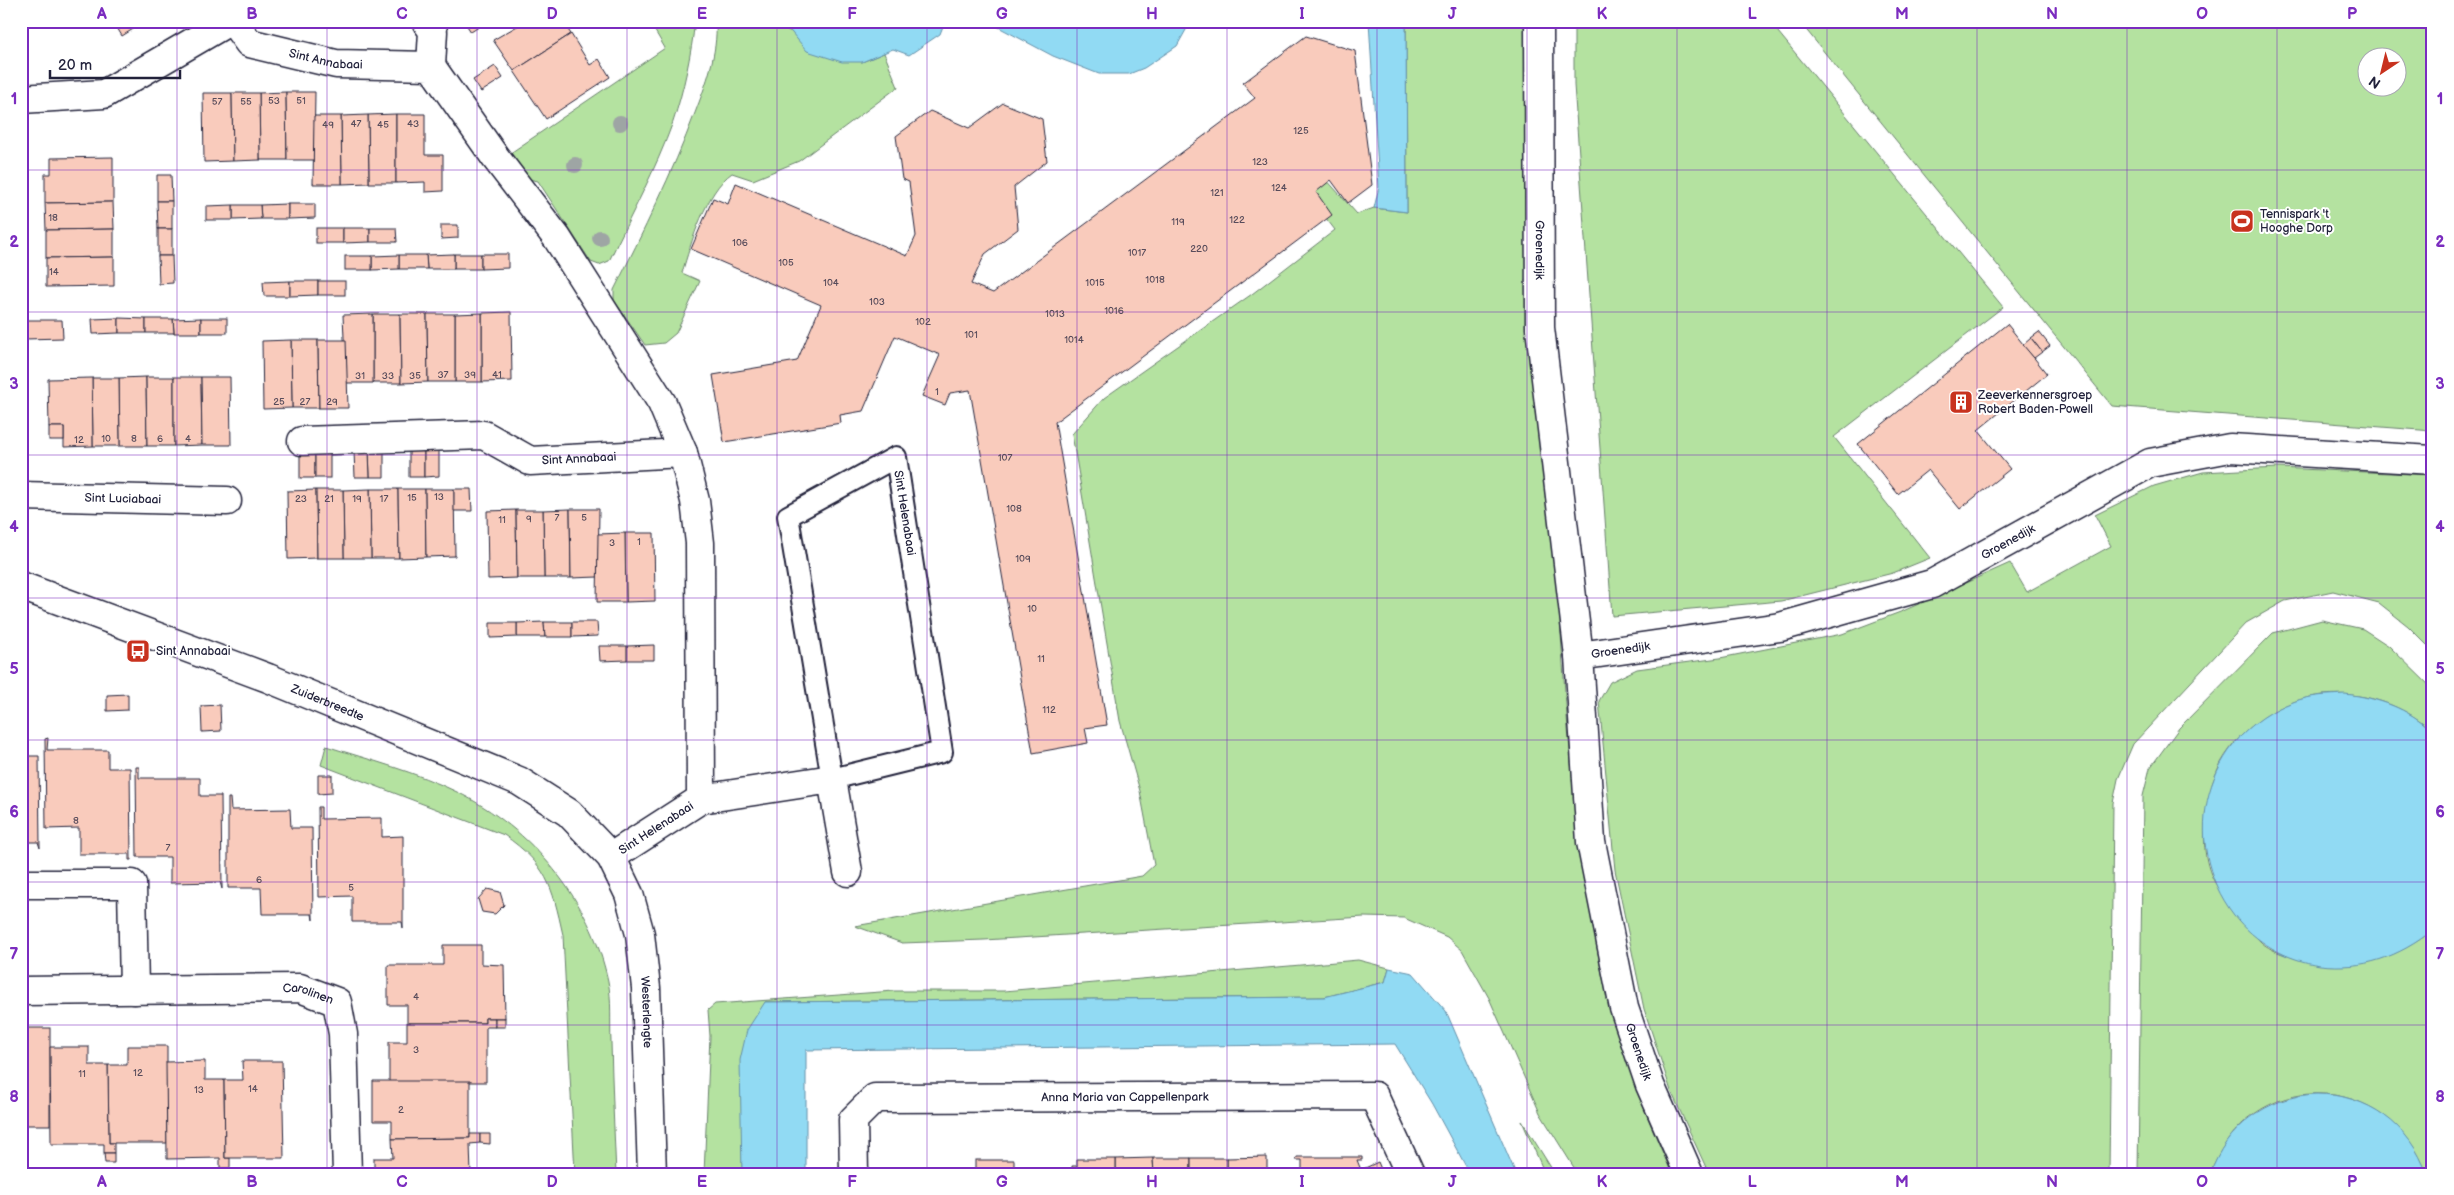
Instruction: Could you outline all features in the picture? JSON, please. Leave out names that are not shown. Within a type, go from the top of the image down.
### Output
[{"type":"street","points":[[21,99],[104,94],[229,21]]},
{"type":"street","name":"Sint Annabaai","points":[[233,21],[249,43],[336,64],[431,66]]},
{"type":"street","points":[[426,21],[433,31],[431,66]]},
{"type":"street","name":"Groenedijk","points":[[1539,21],[1540,328],[1579,656],[1591,842],[1624,1008],[1650,1085],[1689,1174]]},
{"type":"street","name":"Sint Helenabaai","points":[[431,66],[494,157],[557,238],[599,302],[662,403],[683,453],[695,502],[700,543],[701,799]]},
{"type":"street","name":"Sint Annabaai","points":[[302,440],[484,435],[530,461],[683,453]]},
{"type":"street","name":"Groenedijk","points":[[1579,656],[1780,627],[1932,584],[2150,464],[2230,448],[2433,460]]},
{"type":"street","name":"Sint Luciabaai","points":[[21,496],[226,501]]},
{"type":"street","name":"Zuiderbreedte","points":[[21,586],[268,678],[519,781],[569,813],[611,857]]},
{"type":"street","name":"Sint Helenabaai","points":[[611,857],[701,799],[832,779],[848,872]]},
{"type":"street","name":"Westerlengte","points":[[611,857],[629,894],[640,934],[646,988],[652,1174]]},
{"type":"street","points":[[21,884],[132,884],[134,990]]},
{"type":"street","name":"Carolinen","points":[[21,991],[300,988],[337,1002],[344,1034],[347,1174]]},
{"type":"street","name":"Anna Maria van Cappellenpark","points":[[854,1174],[853,1120],[874,1098],[1374,1096],[1410,1174]]},
{"type":"lane","name":"Sint Helenabaai","points":[[896,457],[942,752],[832,779],[788,516],[896,457]]},
{"type":"green space","points":[[649,21],[695,21],[687,72],[673,122],[651,175],[609,261],[599,265],[591,262],[538,181],[519,177],[506,156],[665,48]]},
{"type":"green space","points":[[716,21],[782,21],[787,30],[862,62],[884,53],[898,87],[799,161],[753,180],[732,173],[723,181],[714,192],[701,218],[682,273],[700,281],[676,333],[664,343],[645,345],[614,300],[614,290],[667,181],[695,113],[713,57]]},
{"type":"green space","points":[[1406,21],[1535,21],[1539,188],[1555,533],[1568,731],[1575,796],[1593,927],[1606,992],[1635,1084],[1672,1174],[1578,1174],[1540,1113],[1489,998],[1462,950],[1447,937],[1404,918],[1364,917],[984,940],[902,943],[855,926],[1142,876],[1154,865],[1140,791],[1120,721],[1072,434],[1104,398],[1252,294],[1335,230],[1305,191],[1325,178],[1357,214],[1374,208],[1407,212]]},
{"type":"green space","points":[[1574,21],[1769,21],[2003,307],[1834,437],[1930,558],[1893,573],[1781,601],[1612,616],[1574,85]]},
{"type":"green space","name":"Tennispark 't Hooghe Dorp","points":[[1799,21],[2433,21],[2433,431],[2112,406]]},
{"type":"green space","points":[[2277,468],[2433,475],[2433,651],[2408,626],[2379,603],[2333,591],[2285,601],[2246,623],[2133,744],[2118,779],[2113,803],[2109,1174],[1709,1174],[1671,1091],[1644,1009],[1615,870],[1599,701],[1610,682],[1637,669],[1720,658],[1842,634],[1903,611],[2010,563],[2027,592],[2111,546],[2095,515],[2154,486],[2203,472]]},
{"type":"green space","points":[[2322,620],[2363,629],[2389,646],[2433,689],[2433,731],[2420,721],[2390,704],[2357,696],[2323,695],[2306,698],[2278,709],[2264,717],[2240,737],[2221,762],[2212,783],[2206,814],[2205,852],[2213,879],[2251,931],[2265,945],[2282,954],[2314,963],[2350,965],[2385,957],[2417,941],[2433,930],[2433,1174],[2427,1174],[2408,1139],[2382,1114],[2351,1099],[2318,1094],[2285,1099],[2255,1114],[2229,1139],[2210,1174],[2138,1174],[2143,796],[2150,768],[2179,728],[2273,633]]},
{"type":"green space","points":[[326,746],[425,778],[457,792],[484,807],[533,846],[572,895],[588,922],[600,951],[608,981],[616,1174],[575,1174],[563,935],[551,889],[539,867],[530,856],[504,835],[321,765]]},
{"type":"green space","points":[[1358,960],[1389,968],[1385,982],[1324,997],[765,1002],[743,1131],[742,1174],[704,1174],[710,1036],[708,1010],[715,1004],[894,991],[1004,991]]},
{"type":"green space","points":[[1522,1121],[1555,1174],[1545,1174]]},
{"type":"water","points":[[782,21],[945,21],[940,34],[909,55],[893,49],[862,62],[842,62],[807,51]]},
{"type":"water","points":[[987,21],[1191,21],[1177,46],[1144,68],[1129,74],[1099,74],[1053,56]]},
{"type":"water","points":[[1369,21],[1406,21],[1407,212],[1374,208],[1379,187]]},
{"type":"water","points":[[2345,694],[2369,698],[2392,705],[2413,716],[2433,731],[2433,930],[2407,948],[2380,960],[2351,965],[2320,965],[2307,963],[2283,954],[2261,941],[2242,925],[2217,886],[2207,855],[2204,824],[2209,793],[2221,764],[2239,739],[2263,718],[2293,702],[2312,697]]},
{"type":"water","points":[[1389,968],[1413,973],[1446,1011],[1516,1174],[1470,1174],[1432,1104],[1395,1044],[806,1050],[806,1174],[742,1174],[740,1060],[747,1030],[765,1002],[1324,997],[1385,982]]},
{"type":"water","points":[[2316,1094],[2335,1095],[2353,1100],[2369,1106],[2385,1116],[2410,1141],[2427,1174],[2210,1174],[2226,1142],[2251,1117],[2281,1101],[2298,1096]]},
{"type":"building","points":[[113,21],[146,21],[122,36]]},
{"type":"building","points":[[464,21],[488,21],[471,32]]},
{"type":"building","points":[[526,21],[562,21],[571,34],[514,71],[493,40]]},
{"type":"building","points":[[571,34],[590,65],[599,59],[610,77],[546,119],[514,71]]},
{"type":"building","points":[[1306,36],[1355,51],[1372,185],[1348,203],[1331,180],[1316,192],[1332,215],[1055,422],[1107,725],[1085,728],[1088,743],[1033,753],[970,390],[950,393],[945,405],[922,396],[940,355],[895,336],[863,411],[840,415],[841,423],[724,442],[713,375],[797,361],[821,305],[691,249],[713,198],[728,204],[736,183],[907,256],[916,236],[909,182],[902,179],[896,136],[930,111],[969,128],[1003,103],[1042,119],[1047,161],[1014,187],[1018,229],[985,254],[971,284],[993,293],[1255,98],[1243,83]]},
{"type":"building","points":[[495,66],[503,78],[481,92],[473,80]]},
{"type":"building","points":[[286,92],[287,160],[260,160],[259,93]]},
{"type":"building","points":[[286,92],[315,92],[314,160],[287,160]]},
{"type":"building","points":[[203,93],[232,93],[233,161],[204,162]]},
{"type":"building","points":[[232,93],[259,93],[260,160],[233,161]]},
{"type":"building","points":[[396,114],[396,183],[369,183],[368,115]]},
{"type":"building","points":[[396,114],[425,114],[425,155],[443,155],[443,191],[425,192],[425,182],[396,183]]},
{"type":"building","points":[[368,115],[369,183],[342,184],[341,116]]},
{"type":"building","points":[[314,116],[341,116],[342,184],[313,184]]},
{"type":"building","points":[[113,157],[113,202],[45,203],[45,174],[51,174],[51,158]]},
{"type":"building","points":[[157,175],[171,175],[172,201],[157,201]]},
{"type":"building","points":[[157,201],[172,201],[172,229],[158,229]]},
{"type":"building","points":[[113,202],[114,229],[46,230],[45,203]]},
{"type":"building","points":[[288,204],[288,219],[261,219],[260,205]]},
{"type":"building","points":[[288,204],[315,204],[315,218],[288,219]]},
{"type":"building","points":[[233,205],[260,205],[261,219],[233,220]]},
{"type":"building","points":[[233,205],[233,220],[206,220],[206,206]]},
{"type":"building","points":[[441,225],[458,225],[458,238],[441,239]]},
{"type":"building","points":[[316,228],[343,228],[343,243],[316,243]]},
{"type":"building","points":[[343,228],[370,228],[370,242],[343,243]]},
{"type":"building","points":[[370,228],[396,228],[397,242],[370,242]]},
{"type":"building","points":[[114,229],[114,257],[46,258],[46,230]]},
{"type":"building","points":[[158,229],[172,229],[172,256],[158,256]]},
{"type":"building","points":[[454,254],[481,254],[481,269],[454,269]]},
{"type":"building","points":[[454,254],[454,269],[427,269],[426,255]]},
{"type":"building","points":[[481,254],[508,254],[508,268],[481,269]]},
{"type":"building","points":[[399,255],[426,255],[427,269],[399,269]]},
{"type":"building","points":[[399,255],[399,269],[372,270],[372,256]]},
{"type":"building","points":[[158,256],[172,256],[173,283],[159,284]]},
{"type":"building","points":[[345,256],[372,256],[372,270],[345,270]]},
{"type":"building","points":[[114,257],[114,286],[46,287],[46,258]]},
{"type":"building","points":[[290,281],[290,296],[264,296],[263,282]]},
{"type":"building","points":[[290,281],[318,281],[318,295],[290,296]]},
{"type":"building","points":[[318,281],[345,281],[345,295],[318,295]]},
{"type":"building","points":[[511,312],[512,381],[482,382],[482,313]]},
{"type":"building","points":[[482,313],[482,382],[455,382],[455,314]]},
{"type":"building","points":[[373,314],[400,314],[401,383],[373,383]]},
{"type":"building","points":[[373,314],[373,383],[346,383],[343,315]]},
{"type":"building","points":[[400,314],[427,314],[428,382],[401,383]]},
{"type":"building","points":[[427,314],[455,314],[455,382],[428,382]]},
{"type":"building","points":[[119,318],[119,333],[93,334],[92,319]]},
{"type":"building","points":[[119,318],[146,319],[146,333],[119,333]]},
{"type":"building","points":[[201,318],[201,333],[174,333],[173,319]]},
{"type":"building","points":[[201,318],[227,318],[227,333],[201,333]]},
{"type":"building","points":[[146,319],[173,319],[174,333],[146,333]]},
{"type":"building","points":[[25,320],[62,320],[63,338],[25,339]]},
{"type":"building","name":"Zeeverkennersgroep Robert Baden-Powell","points":[[2007,324],[2047,374],[1978,430],[2010,469],[1960,509],[1928,470],[1898,494],[1858,444]]},
{"type":"building","points":[[2039,332],[2050,346],[2042,352],[2031,338]]},
{"type":"building","points":[[2031,338],[2042,352],[2034,358],[2023,345]]},
{"type":"building","points":[[291,340],[318,340],[319,408],[292,408]]},
{"type":"building","points":[[291,340],[292,408],[263,409],[262,341]]},
{"type":"building","points":[[318,340],[346,340],[348,408],[319,408]]},
{"type":"building","points":[[146,377],[147,446],[120,446],[119,378]]},
{"type":"building","points":[[146,377],[174,377],[174,446],[147,446]]},
{"type":"building","points":[[174,377],[201,377],[202,445],[174,446]]},
{"type":"building","points":[[201,377],[230,377],[231,445],[202,445]]},
{"type":"building","points":[[92,378],[119,378],[120,446],[93,446]]},
{"type":"building","points":[[92,378],[93,446],[64,447],[64,427],[49,427],[48,379]]},
{"type":"building","points":[[49,427],[64,427],[64,440],[49,440]]},
{"type":"building","points":[[384,450],[384,477],[370,477],[369,451]]},
{"type":"building","points":[[409,450],[424,450],[424,477],[409,477]]},
{"type":"building","points":[[424,450],[439,450],[439,476],[424,477]]},
{"type":"building","points":[[300,451],[315,451],[315,478],[300,478]]},
{"type":"building","points":[[315,451],[330,451],[330,478],[315,478]]},
{"type":"building","points":[[354,451],[369,451],[370,477],[355,477]]},
{"type":"building","points":[[370,489],[398,489],[399,558],[371,558]]},
{"type":"building","points":[[370,489],[371,558],[344,558],[343,490]]},
{"type":"building","points":[[398,489],[425,489],[426,557],[399,558]]},
{"type":"building","points":[[425,489],[454,489],[455,556],[426,557]]},
{"type":"building","points":[[454,489],[471,489],[472,511],[454,511]]},
{"type":"building","points":[[316,490],[317,558],[288,559],[287,491]]},
{"type":"building","points":[[316,490],[343,490],[344,558],[317,558]]},
{"type":"building","points":[[570,509],[571,578],[544,578],[543,510]]},
{"type":"building","points":[[570,509],[599,509],[598,577],[571,578]]},
{"type":"building","points":[[516,510],[517,578],[488,579],[487,511]]},
{"type":"building","points":[[516,510],[543,510],[544,578],[517,578]]},
{"type":"building","points":[[625,533],[654,533],[655,601],[626,602]]},
{"type":"building","points":[[625,533],[626,602],[597,602],[598,534]]},
{"type":"building","points":[[544,622],[545,637],[517,637],[517,623]]},
{"type":"building","points":[[544,622],[572,622],[572,637],[545,637]]},
{"type":"building","points":[[572,622],[597,622],[598,636],[572,637]]},
{"type":"building","points":[[490,623],[517,623],[517,637],[490,638]]},
{"type":"building","points":[[654,645],[654,660],[627,660],[627,646]]},
{"type":"building","points":[[599,646],[627,646],[627,660],[600,661]]},
{"type":"building","points":[[128,694],[128,710],[107,711],[107,695]]},
{"type":"building","points":[[220,705],[221,731],[202,732],[201,706]]},
{"type":"building","points":[[48,738],[47,750],[108,750],[108,768],[130,768],[131,860],[129,860],[129,854],[79,854],[79,828],[46,829],[45,739]]},
{"type":"building","points":[[21,756],[39,756],[40,848],[38,842],[21,842]]},
{"type":"building","points":[[136,767],[139,767],[139,778],[200,778],[200,796],[221,796],[222,889],[220,882],[170,883],[170,857],[137,857]]},
{"type":"building","points":[[318,775],[332,775],[332,793],[318,794]]},
{"type":"building","points":[[228,798],[230,798],[231,810],[290,809],[291,828],[312,828],[313,920],[312,914],[262,914],[261,888],[228,888]]},
{"type":"building","points":[[318,807],[321,807],[321,819],[382,818],[382,837],[403,836],[403,928],[402,922],[352,922],[352,896],[319,897]]},
{"type":"building","points":[[487,889],[500,892],[504,905],[495,914],[482,912],[478,899]]},
{"type":"building","points":[[443,945],[481,945],[481,964],[504,965],[505,1018],[485,1018],[485,1023],[407,1023],[407,1005],[388,1005],[388,965],[443,965]]},
{"type":"building","points":[[485,1018],[495,1018],[495,1027],[486,1027],[486,1082],[389,1082],[389,1042],[407,1042],[407,1023],[485,1023]]},
{"type":"building","points":[[495,1018],[505,1018],[505,1027],[495,1027]]},
{"type":"building","points":[[21,1028],[50,1028],[50,1125],[21,1125]]},
{"type":"building","points":[[127,1046],[167,1046],[167,1143],[109,1143],[108,1065],[127,1065]]},
{"type":"building","points":[[50,1047],[89,1047],[89,1065],[108,1065],[109,1143],[114,1143],[114,1153],[104,1153],[104,1144],[51,1144]]},
{"type":"building","points":[[205,1061],[205,1080],[224,1080],[225,1158],[230,1158],[230,1168],[220,1168],[220,1158],[167,1159],[166,1062]]},
{"type":"building","points":[[242,1061],[282,1061],[284,1158],[225,1158],[224,1080],[243,1080]]},
{"type":"building","points":[[373,1081],[470,1081],[470,1138],[392,1139],[392,1121],[373,1121]]},
{"type":"building","points":[[470,1134],[480,1134],[480,1143],[470,1144],[471,1174],[374,1174],[374,1158],[393,1158],[392,1139],[470,1138]]},
{"type":"building","points":[[480,1134],[490,1134],[490,1144],[480,1143]]},
{"type":"building","points":[[104,1153],[114,1153],[114,1163],[105,1163]]},
{"type":"building","points":[[1267,1157],[1267,1174],[1227,1174],[1227,1158]]},
{"type":"building","points":[[1297,1157],[1362,1157],[1362,1160],[1357,1160],[1361,1170],[1378,1162],[1383,1174],[1302,1174],[1302,1160],[1296,1160]]},
{"type":"building","points":[[1153,1158],[1154,1174],[1116,1174],[1116,1159]]},
{"type":"building","points":[[1153,1158],[1191,1158],[1191,1174],[1154,1174]]},
{"type":"building","points":[[1191,1158],[1227,1158],[1227,1174],[1191,1174]]},
{"type":"building","points":[[1077,1159],[1116,1159],[1116,1174],[1072,1174],[1072,1166],[1077,1166]]},
{"type":"building","points":[[975,1160],[1014,1160],[1014,1174],[975,1174]]},
{"type":"place","name":"Tennispark 't Hooghe Dorp","points":[[2242,221]]},
{"type":"place","name":"Zeeverkennersgroep Robert Baden-Powell","points":[[1961,402]]},
{"type":"place","name":"Sint Annabaai","points":[[138,651]]}]
